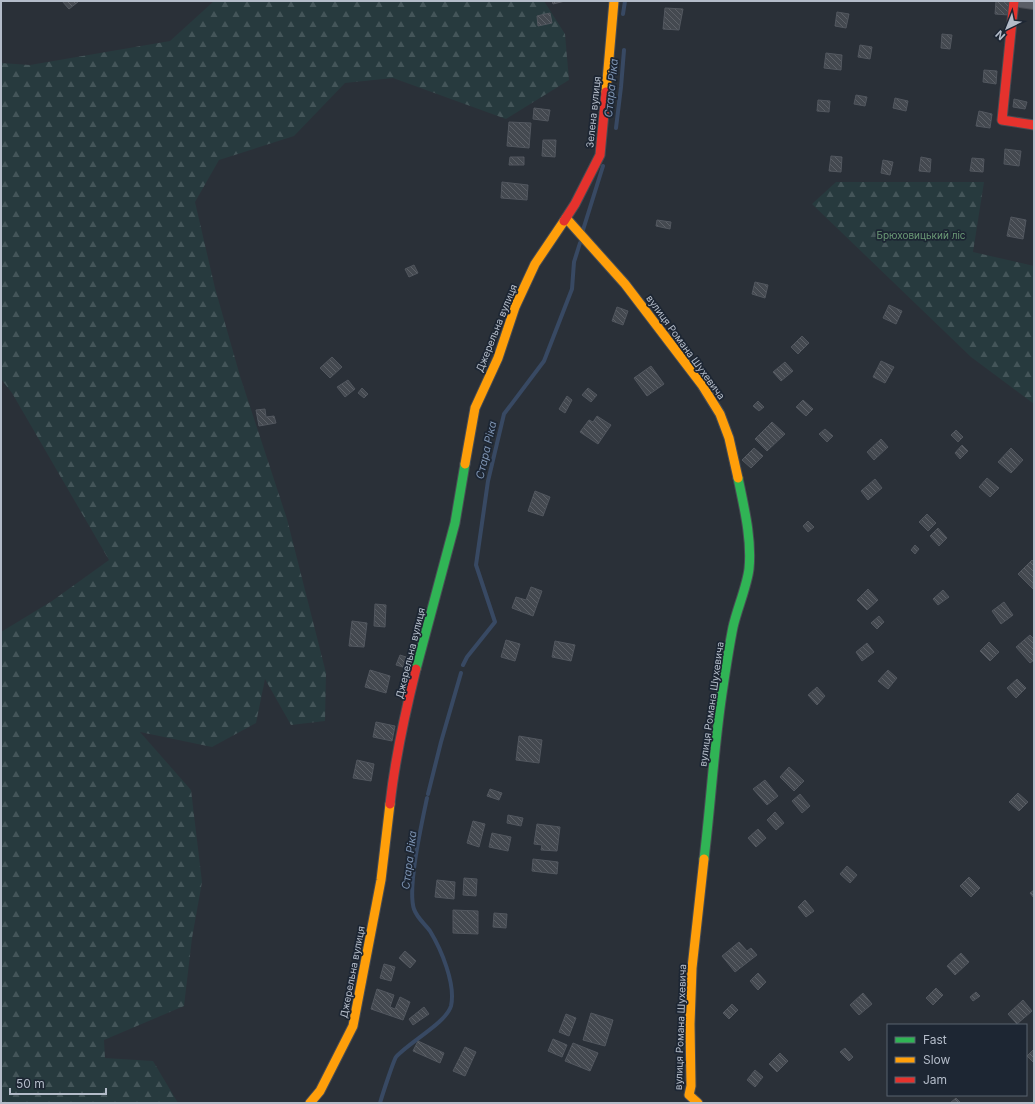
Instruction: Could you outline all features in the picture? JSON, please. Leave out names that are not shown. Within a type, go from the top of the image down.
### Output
[{"type":"street","name":"Зелена вулиця","points":[[566,218],[575,204],[600,155],[614,1]]},
{"type":"street","points":[[1014,1],[1002,120],[1034,125]]},
{"type":"street","points":[[1020,1],[1034,3]]},
{"type":"street","name":"вулиця Романа Шухевича","points":[[566,218],[625,284],[702,385],[720,414],[729,438],[746,518],[749,544],[749,569],[733,627],[723,686],[692,968],[690,1060],[691,1089],[689,1095],[698,1103]]},
{"type":"street","name":"Джерельна вулиця","points":[[310,1103],[330,1073],[353,1026],[381,880],[397,758],[410,693],[455,523],[475,408],[498,358],[515,307],[535,264],[566,218]]},
{"type":"green space","points":[[214,1],[544,1],[565,34],[569,80],[506,119],[393,78],[345,83],[294,136],[219,160],[195,202],[215,288],[240,376],[287,519],[326,673],[325,721],[291,725],[265,679],[256,723],[212,747],[140,732],[191,790],[202,882],[192,938],[184,1006],[104,1040],[105,1058],[153,1061],[178,1103],[1,1103],[1,632],[52,601],[109,560],[12,393],[1,379],[1,63],[30,65],[170,41]]},
{"type":"green space","name":"Брюховицький ліс","points":[[836,182],[984,182],[973,252],[1034,266],[1034,404],[971,357],[812,204]]},
{"type":"building","points":[[62,1],[77,1],[78,2],[69,9]]},
{"type":"building","points":[[552,1],[565,1],[553,4]]},
{"type":"building","points":[[996,1],[1009,2],[1008,15],[995,14]]},
{"type":"building","points":[[665,8],[683,9],[679,30],[663,29]]},
{"type":"building","points":[[837,12],[849,14],[846,28],[835,26]]},
{"type":"building","points":[[550,13],[552,23],[538,26],[537,16]]},
{"type":"building","points":[[942,34],[952,35],[950,49],[941,48]]},
{"type":"building","points":[[860,45],[872,47],[870,59],[858,57]]},
{"type":"building","points":[[826,53],[842,55],[841,70],[824,68]]},
{"type":"building","points":[[984,70],[997,71],[996,84],[983,82]]},
{"type":"building","points":[[856,95],[867,97],[865,106],[854,104]]},
{"type":"building","points":[[895,98],[908,101],[906,111],[893,108]]},
{"type":"building","points":[[1014,99],[1027,102],[1025,109],[1013,107]]},
{"type":"building","points":[[818,100],[830,101],[829,112],[817,111]]},
{"type":"building","points":[[534,108],[550,110],[548,121],[533,119]]},
{"type":"building","points":[[979,111],[992,114],[990,128],[976,126]]},
{"type":"building","points":[[509,122],[531,123],[529,148],[507,146]]},
{"type":"building","points":[[543,140],[556,140],[555,157],[542,156]]},
{"type":"building","points":[[1005,149],[1021,151],[1019,166],[1004,164]]},
{"type":"building","points":[[831,156],[842,157],[841,172],[829,171]]},
{"type":"building","points":[[510,157],[524,157],[524,165],[509,165]]},
{"type":"building","points":[[921,157],[931,159],[930,172],[919,171]]},
{"type":"building","points":[[972,158],[984,159],[983,172],[970,171]]},
{"type":"building","points":[[883,160],[893,162],[890,175],[881,173]]},
{"type":"building","points":[[502,182],[528,185],[527,200],[501,198]]},
{"type":"building","points":[[1011,217],[1026,220],[1023,239],[1007,236]]},
{"type":"building","points":[[657,220],[671,222],[670,229],[656,226]]},
{"type":"building","points":[[414,265],[418,273],[409,277],[405,269]]},
{"type":"building","points":[[755,282],[768,285],[765,298],[752,294]]},
{"type":"building","points":[[889,305],[902,311],[896,324],[883,318]]},
{"type":"building","points":[[617,307],[628,311],[623,325],[612,321]]},
{"type":"building","points":[[802,336],[809,343],[798,354],[791,347]]},
{"type":"building","points":[[332,357],[342,367],[330,378],[320,368]]},
{"type":"building","points":[[881,361],[894,367],[885,383],[873,377]]},
{"type":"building","points":[[785,362],[793,371],[781,381],[773,372]]},
{"type":"building","points":[[651,366],[664,384],[647,396],[634,378]]},
{"type":"building","points":[[348,380],[355,389],[345,397],[337,387]]},
{"type":"building","points":[[362,388],[368,394],[364,398],[358,393]]},
{"type":"building","points":[[588,388],[597,395],[591,402],[582,395]]},
{"type":"building","points":[[567,396],[572,400],[565,413],[559,409]]},
{"type":"building","points":[[803,400],[813,409],[806,416],[796,407]]},
{"type":"building","points":[[758,401],[764,407],[759,411],[753,406]]},
{"type":"building","points":[[265,409],[266,417],[274,416],[276,423],[259,426],[256,410]]},
{"type":"building","points":[[597,416],[611,425],[598,444],[580,432],[589,420],[593,422]]},
{"type":"building","points":[[772,422],[785,434],[767,451],[755,439]]},
{"type":"building","points":[[825,429],[833,436],[827,442],[819,434]]},
{"type":"building","points":[[956,430],[963,437],[958,442],[951,435]]},
{"type":"building","points":[[881,439],[888,447],[874,460],[867,452]]},
{"type":"building","points":[[962,445],[968,451],[960,459],[955,453]]},
{"type":"building","points":[[754,448],[763,456],[751,468],[742,460]]},
{"type":"building","points":[[1011,448],[1023,460],[1011,473],[998,462]]},
{"type":"building","points":[[987,478],[999,488],[990,497],[979,487]]},
{"type":"building","points":[[875,479],[882,488],[868,500],[861,491]]},
{"type":"building","points":[[535,491],[550,497],[543,516],[528,511]]},
{"type":"building","points":[[927,514],[936,523],[928,531],[919,522]]},
{"type":"building","points":[[808,521],[814,527],[808,532],[803,526]]},
{"type":"building","points":[[938,528],[947,538],[939,546],[930,536]]},
{"type":"building","points":[[915,545],[919,549],[915,554],[911,550]]},
{"type":"building","points":[[1032,560],[1034,562],[1033,589],[1018,574]]},
{"type":"building","points":[[531,587],[542,591],[533,616],[512,608],[516,597],[526,600]]},
{"type":"building","points":[[868,589],[878,600],[867,610],[857,600]]},
{"type":"building","points":[[943,590],[949,597],[938,605],[933,599]]},
{"type":"building","points":[[1004,602],[1013,615],[1001,624],[992,611]]},
{"type":"building","points":[[375,604],[386,605],[385,627],[374,626]]},
{"type":"building","points":[[879,616],[884,622],[877,629],[871,623]]},
{"type":"building","points":[[352,621],[367,623],[364,647],[349,646]]},
{"type":"building","points":[[1030,635],[1034,639],[1034,660],[1030,663],[1016,647]]},
{"type":"building","points":[[506,640],[520,644],[515,661],[501,657]]},
{"type":"building","points":[[555,641],[575,645],[571,661],[552,657]]},
{"type":"building","points":[[989,642],[999,652],[990,661],[980,651]]},
{"type":"building","points":[[867,643],[874,652],[862,661],[856,652]]},
{"type":"building","points":[[400,655],[409,658],[406,668],[396,665]]},
{"type":"building","points":[[370,670],[390,676],[386,693],[365,687]]},
{"type":"building","points":[[888,670],[897,678],[888,689],[878,681]]},
{"type":"building","points":[[1017,679],[1026,688],[1016,698],[1007,688]]},
{"type":"building","points":[[817,687],[825,696],[817,705],[808,695]]},
{"type":"building","points":[[376,722],[395,726],[392,741],[373,737]]},
{"type":"building","points":[[519,736],[542,740],[539,763],[516,760]]},
{"type":"building","points":[[357,760],[374,764],[371,781],[353,778]]},
{"type":"building","points":[[789,767],[804,781],[794,791],[780,777]]},
{"type":"building","points":[[765,780],[778,796],[767,805],[753,789]]},
{"type":"building","points":[[490,789],[502,793],[499,800],[487,796]]},
{"type":"building","points":[[1018,793],[1028,802],[1019,811],[1009,802]]},
{"type":"building","points":[[800,794],[810,806],[802,813],[792,801]]},
{"type":"building","points":[[775,812],[784,823],[776,830],[767,820]]},
{"type":"building","points":[[508,815],[523,818],[521,826],[507,823]]},
{"type":"building","points":[[473,821],[485,824],[479,847],[467,843]]},
{"type":"building","points":[[537,824],[560,827],[557,851],[541,850],[542,845],[534,844]]},
{"type":"building","points":[[758,829],[766,838],[756,847],[748,838]]},
{"type":"building","points":[[492,833],[511,837],[508,851],[489,847]]},
{"type":"building","points":[[533,859],[558,862],[557,874],[532,871]]},
{"type":"building","points":[[847,866],[857,875],[850,883],[840,874]]},
{"type":"building","points":[[969,877],[980,888],[971,897],[960,886]]},
{"type":"building","points":[[464,878],[477,879],[476,896],[463,895]]},
{"type":"building","points":[[437,880],[455,882],[454,899],[435,897]]},
{"type":"building","points":[[1034,890],[1034,898],[1030,893]]},
{"type":"building","points":[[805,900],[814,911],[806,917],[798,907]]},
{"type":"building","points":[[453,910],[478,911],[478,934],[453,933]]},
{"type":"building","points":[[494,913],[507,914],[506,928],[493,927]]},
{"type":"building","points":[[739,942],[747,951],[751,948],[757,955],[735,972],[722,956]]},
{"type":"building","points":[[405,951],[416,961],[410,968],[399,958]]},
{"type":"building","points":[[961,953],[969,962],[955,975],[947,966]]},
{"type":"building","points":[[384,964],[395,967],[391,981],[380,978]]},
{"type":"building","points":[[758,973],[766,982],[758,990],[750,981]]},
{"type":"building","points":[[936,988],[943,995],[933,1005],[926,998]]},
{"type":"building","points":[[377,989],[394,995],[390,1007],[395,1009],[400,997],[410,1002],[403,1020],[371,1009]]},
{"type":"building","points":[[976,992],[980,996],[973,1001],[970,997]]},
{"type":"building","points":[[863,993],[872,1004],[859,1015],[850,1005]]},
{"type":"building","points":[[1023,1000],[1032,1011],[1017,1024],[1008,1014]]},
{"type":"building","points":[[732,1004],[738,1010],[729,1019],[723,1013]]},
{"type":"building","points":[[424,1007],[429,1014],[413,1025],[409,1019]]},
{"type":"building","points":[[591,1013],[613,1020],[605,1046],[583,1040]]},
{"type":"building","points":[[566,1014],[576,1018],[569,1036],[559,1032]]},
{"type":"building","points":[[553,1039],[567,1045],[562,1057],[548,1051]]},
{"type":"building","points":[[418,1041],[444,1053],[440,1063],[413,1051]]},
{"type":"building","points":[[573,1043],[598,1053],[590,1071],[565,1061]]},
{"type":"building","points":[[465,1047],[476,1052],[465,1076],[453,1071]]},
{"type":"building","points":[[845,1048],[853,1057],[849,1061],[840,1052]]},
{"type":"building","points":[[1034,1049],[1034,1061],[1033,1062],[1027,1056]]},
{"type":"building","points":[[780,1053],[788,1061],[777,1072],[769,1064]]},
{"type":"building","points":[[755,1070],[763,1077],[755,1087],[747,1080]]},
{"type":"building","points":[[956,1098],[961,1103],[950,1103]]},
{"type":"waterway","name":"Стара Ріка","points":[[623,14],[625,1]]},
{"type":"waterway","name":"Стара Ріка","points":[[616,128],[624,50]]},
{"type":"waterway","name":"Стара Ріка","points":[[583,230],[603,166]]},
{"type":"waterway","name":"Стара Ріка","points":[[463,665],[467,657],[495,622],[476,565],[488,481],[504,414],[544,361],[572,289],[574,262],[580,243]]},
{"type":"waterway","name":"Стара Ріка","points":[[428,794],[461,673]]},
{"type":"waterway","name":"Стара Ріка","points":[[380,1103],[396,1057],[435,1026],[448,1012],[451,1006],[451,988],[443,957],[430,931],[415,912],[412,899],[416,855],[427,798]]},
{"type":"traffic: fast","points":[[416,669],[455,523],[465,464]]},
{"type":"traffic: fast","points":[[704,859],[717,730],[726,664],[733,627],[746,583],[750,558],[745,512],[738,478]]},
{"type":"traffic: slow","points":[[606,92],[614,1]]},
{"type":"traffic: slow","points":[[566,218],[625,284],[702,385],[720,414],[729,438],[738,478]]},
{"type":"traffic: slow","points":[[465,464],[475,408],[498,358],[515,307],[535,264],[564,221]]},
{"type":"traffic: slow","points":[[310,1103],[320,1091],[353,1026],[381,880],[390,804]]},
{"type":"traffic: slow","points":[[698,1103],[689,1095],[691,1086],[690,1024],[692,968],[704,859]]},
{"type":"traffic: jam","points":[[1014,1],[1002,120],[1034,125]]},
{"type":"traffic: jam","points":[[564,221],[575,204],[600,155],[606,92]]},
{"type":"traffic: jam","points":[[390,804],[401,736],[416,669]]}]
